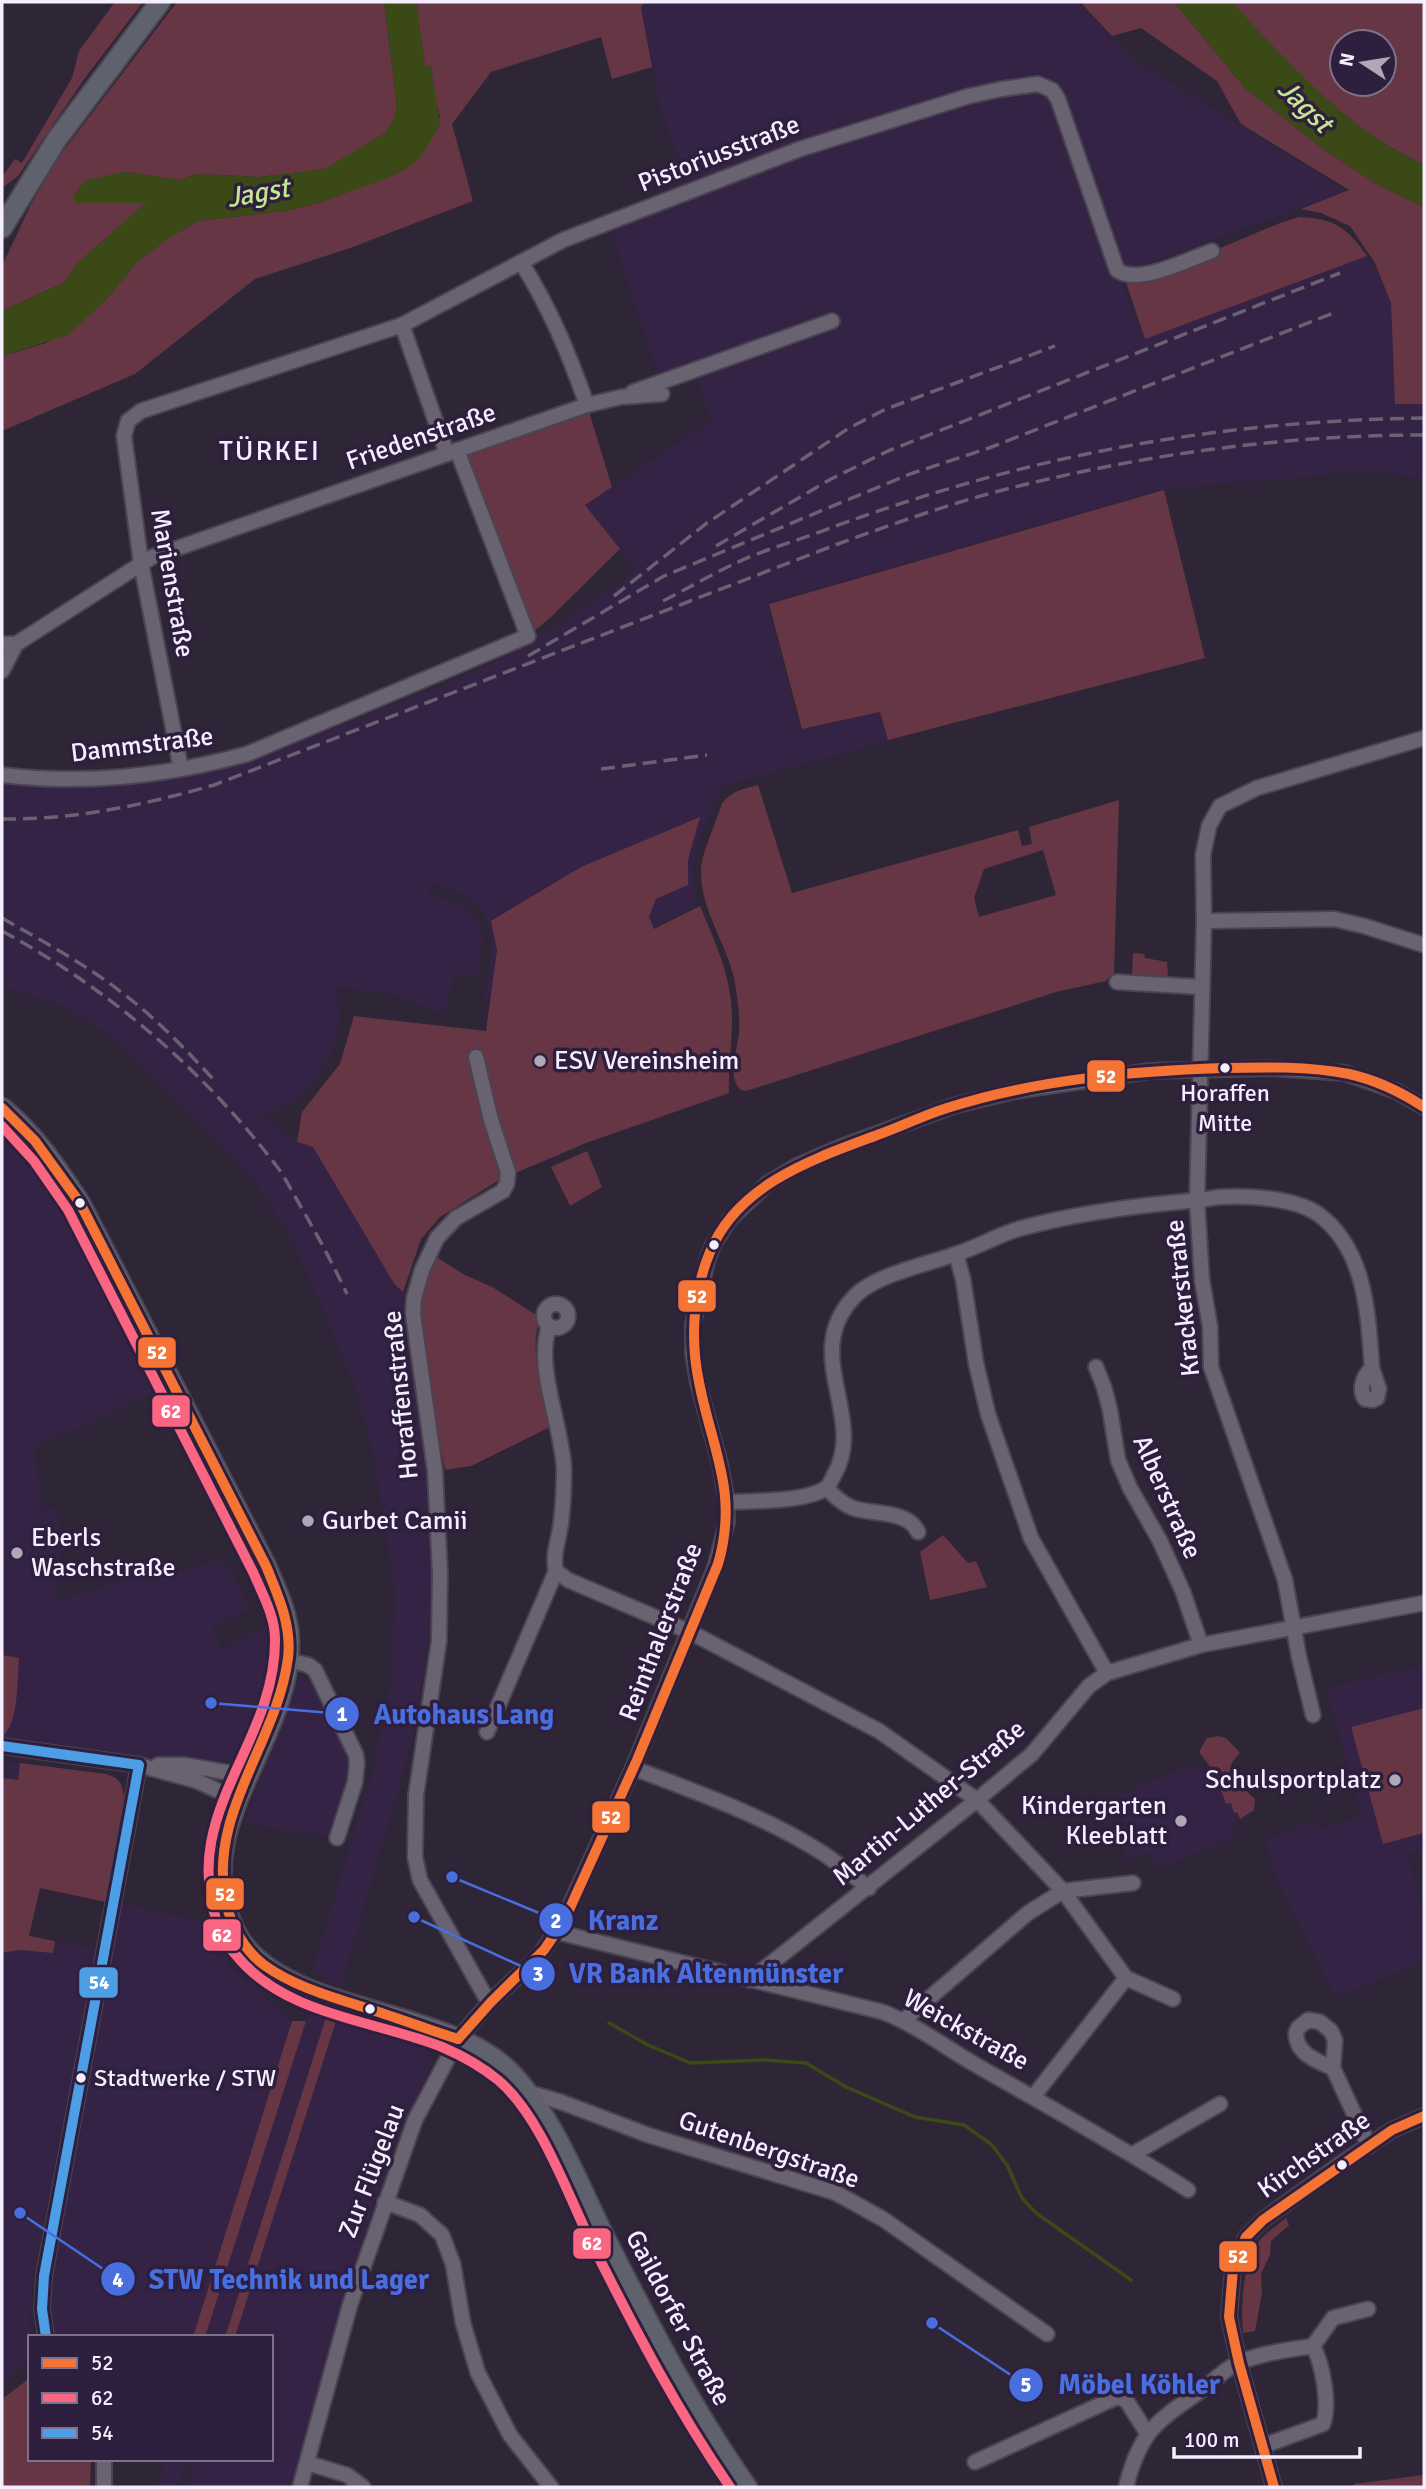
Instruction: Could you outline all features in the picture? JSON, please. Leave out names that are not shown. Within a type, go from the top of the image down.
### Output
[{"type":"main road","points":[[4,217],[92,89],[160,2]]},
{"type":"main road","name":"Gaildorfer Straße","points":[[2,1108],[50,1156],[80,1203],[266,1566],[288,1623],[288,1660],[277,1706],[247,1776],[225,1839],[220,1872],[222,1893],[236,1933],[249,1951],[283,1977],[321,1994],[458,2039],[485,2051],[510,2071],[527,2092],[559,2145],[650,2328],[694,2407],[747,2487]]},
{"type":"street","name":"Pistoriusstraße","points":[[141,411],[402,325],[563,240],[800,149],[969,96],[1030,84],[1046,86],[1058,99],[1117,270],[1127,275],[1140,276],[1212,251]]},
{"type":"street","points":[[521,262],[543,297],[587,405]]},
{"type":"street","name":"Friedenstraße","points":[[9,644],[141,563],[178,548],[587,405],[621,397],[832,321]]},
{"type":"street","points":[[402,325],[452,452]]},
{"type":"street","name":"Friedenstraße","points":[[621,397],[662,394]]},
{"type":"street","name":"Marienstraße","points":[[141,411],[128,421],[124,436],[141,563],[181,769]]},
{"type":"street","name":"Dammstraße","points":[[2,775],[75,780],[110,779],[181,769],[247,754],[528,636],[452,452]]},
{"type":"street","points":[[2,671],[9,644]]},
{"type":"street","name":"Krackerstraße","points":[[1314,1715],[1285,1580],[1211,1367],[1210,1326],[1202,1280],[1198,1201],[1203,855],[1209,826],[1220,806],[1257,788],[1424,738]]},
{"type":"street","points":[[1204,921],[1334,919],[1424,945]]},
{"type":"street","points":[[1117,982],[1201,987]]},
{"type":"street","name":"Horaffenstraße","points":[[476,1057],[491,1121],[507,1165],[508,1183],[503,1191],[456,1218],[446,1227],[426,1260],[414,1298],[414,1337],[435,1471],[440,1573],[439,1641],[416,1795],[414,1833],[420,1880],[489,2003]]},
{"type":"street","name":"Reinthalerstraße","points":[[458,2039],[489,2003],[540,1955],[557,1932],[633,1768],[690,1632],[722,1546],[727,1522],[727,1502],[720,1464],[698,1383],[693,1354],[693,1324],[698,1292],[713,1245],[729,1220],[746,1203],[767,1184],[797,1166],[953,1106],[1015,1091],[1109,1076],[1199,1069],[1270,1068],[1345,1073],[1396,1091],[1424,1107]]},
{"type":"street","points":[[727,1502],[785,1499],[806,1496],[827,1488],[844,1449],[844,1428],[831,1361],[833,1339],[844,1309],[860,1291],[892,1275],[1019,1229],[1079,1214],[1220,1197],[1284,1202],[1305,1207],[1326,1221],[1341,1238],[1357,1268],[1363,1293],[1372,1368]]},
{"type":"street","points":[[956,1254],[988,1413],[1031,1538],[1107,1673]]},
{"type":"street","points":[[549,1326],[545,1343],[547,1368],[560,1433],[564,1470],[561,1524],[554,1564],[556,1571],[568,1580],[690,1632],[880,1731],[977,1800],[1062,1891],[1126,1978],[1173,1999]]},
{"type":"street","name":"Alberstraße","points":[[1096,1367],[1110,1410],[1118,1460],[1178,1582],[1201,1645]]},
{"type":"street","points":[[827,1488],[837,1499],[852,1508],[904,1518],[914,1524],[918,1532]]},
{"type":"street","points":[[487,1732],[556,1571]]},
{"type":"street","name":"Martin-Luther-Straße","points":[[750,1980],[869,1888],[1032,1754],[1089,1686],[1107,1673],[1201,1645],[1424,1603]]},
{"type":"street","points":[[288,1660],[308,1665],[320,1677],[356,1755],[355,1782],[337,1838]]},
{"type":"street","points":[[9,1747],[139,1765],[197,1781],[238,1800]]},
{"type":"street","points":[[139,1765],[185,1765],[247,1776]]},
{"type":"street","points":[[46,2335],[41,2309],[44,2276],[139,1765]]},
{"type":"street","points":[[633,1768],[765,1821],[818,1850],[869,1888]]},
{"type":"street","points":[[904,2020],[1028,1913],[1062,1891],[1133,1882]]},
{"type":"street","name":"Weickstraße","points":[[557,1932],[883,2012],[904,2020],[975,2065],[1133,2154],[1188,2190]]},
{"type":"street","points":[[1033,2097],[1126,1978]]},
{"type":"street","name":"Zur Flügelau","points":[[300,2487],[350,2305],[385,2202],[415,2120],[458,2039]]},
{"type":"street","points":[[1333,2068],[1369,2146]]},
{"type":"street","name":"Gutenbergstraße","points":[[527,2092],[648,2135],[836,2193],[883,2218],[1047,2334]]},
{"type":"street","points":[[1133,2154],[1220,2104]]},
{"type":"street","name":"Kirchstraße","points":[[1274,2487],[1239,2363],[1229,2317],[1233,2269],[1246,2237],[1263,2220],[1392,2130],[1424,2116]]},
{"type":"street","points":[[385,2202],[420,2215],[442,2235],[453,2264],[463,2323],[478,2373],[510,2435],[551,2487]]},
{"type":"street","points":[[1126,2487],[1132,2461],[1147,2433],[1163,2416],[1239,2363],[1280,2351],[1313,2346],[1332,2318],[1368,2309]]},
{"type":"street","points":[[1263,2446],[1323,2424],[1327,2412],[1319,2357],[1313,2346]]},
{"type":"street","points":[[975,2462],[1117,2397],[1125,2400],[1147,2433]]},
{"type":"street","points":[[104,2461],[104,2487]]},
{"type":"street","points":[[307,2463],[347,2475],[363,2487]]},
{"type":"shaded area","points":[[115,2],[143,2],[85,78],[18,176],[2,188],[2,177],[15,159],[22,163],[72,78],[79,51]]},
{"type":"shaded area","points":[[177,2],[384,2],[397,106],[394,119],[385,133],[326,169],[259,177],[197,174],[181,180],[124,172],[147,202],[79,262],[63,283],[2,311],[2,266],[31,204],[60,155]]},
{"type":"shaded area","points":[[416,2],[644,2],[641,8],[652,67],[612,79],[601,37],[491,72],[452,124],[473,201],[350,248],[255,279],[135,374],[2,431],[2,356],[46,343],[104,302],[138,261],[170,237],[198,221],[284,211],[319,203],[406,169],[440,117],[431,66],[425,67]]},
{"type":"shaded area","points":[[644,2],[1078,2],[1133,59],[1347,191],[1119,274],[1144,339],[1367,256],[1424,333],[1424,479],[1371,471],[1163,489],[768,603],[800,730],[880,712],[888,741],[727,785],[720,792],[698,841],[692,869],[697,906],[484,1002],[492,943],[487,921],[478,906],[462,894],[429,882],[429,896],[447,899],[472,913],[483,937],[477,975],[454,974],[445,1015],[387,993],[336,987],[340,1016],[335,1045],[318,1077],[296,1101],[262,1117],[297,1142],[313,1147],[395,1285],[403,1292],[411,1371],[421,1406],[431,1480],[435,1592],[422,1682],[405,1768],[340,1988],[312,1971],[373,1771],[393,1672],[395,1595],[373,1453],[355,1387],[288,1232],[252,1178],[141,1062],[103,1031],[55,1002],[2,987],[2,782],[80,788],[142,782],[294,744],[439,687],[498,660],[552,629],[637,571],[585,505],[711,420],[693,363],[657,373],[611,230],[623,207],[687,182],[661,109],[641,8]]},
{"type":"shaded area","points":[[1174,2],[1245,88],[1326,151],[1380,186],[1424,207],[1424,404],[1395,404],[1391,303],[1375,263],[1350,226],[1321,213],[1301,209],[1349,190],[1241,124],[1217,81],[1141,28],[1112,36],[1082,4]]},
{"type":"shaded area","points":[[1231,2],[1424,2],[1424,164],[1369,133],[1344,114],[1297,71]]},
{"type":"shaded area","points":[[1299,217],[1322,220],[1339,226],[1367,256],[1145,339],[1126,282]]},
{"type":"shaded area","points":[[587,405],[612,487],[585,505],[620,549],[528,636],[457,450]]},
{"type":"shaded area","points":[[1164,490],[1205,658],[888,740],[880,712],[802,729],[769,604]]},
{"type":"shaded area","points":[[758,785],[792,893],[1018,830],[1022,846],[1032,844],[1029,827],[1119,800],[1114,973],[1106,981],[1056,992],[746,1091],[741,1090],[734,1078],[739,1027],[736,989],[728,959],[705,901],[701,870],[706,847],[722,803],[734,793]],"holes":[[[1043,850],[1056,895],[979,917],[974,898],[984,869]]]},
{"type":"shaded area","points":[[700,817],[688,860],[688,885],[656,899],[649,917],[654,929],[700,906],[722,962],[730,992],[732,1022],[729,1093],[586,1143],[499,1180],[440,1217],[421,1239],[403,1292],[395,1285],[313,1147],[297,1142],[302,1112],[340,1064],[354,1016],[486,1031],[497,950],[491,921],[581,867]]},
{"type":"shaded area","points":[[1133,953],[1167,962],[1168,977],[1132,974]]},
{"type":"shaded area","points":[[2,1123],[18,1137],[80,1232],[162,1388],[79,1428],[34,1445],[42,1509],[55,1507],[63,1539],[57,1601],[142,1576],[144,1582],[190,1569],[189,1566],[195,1568],[219,1560],[223,1567],[229,1564],[249,1609],[212,1627],[221,1649],[273,1623],[288,1623],[289,1640],[258,1750],[248,1747],[237,1758],[224,1761],[221,1771],[2,1746]]},
{"type":"shaded area","points":[[587,1151],[602,1187],[570,1206],[551,1167]]},
{"type":"shaded area","points":[[433,1255],[463,1274],[494,1288],[541,1318],[537,1330],[536,1357],[550,1427],[471,1466],[445,1470],[417,1320],[419,1288]]},
{"type":"shaded area","points":[[943,1535],[968,1563],[976,1561],[987,1587],[930,1600],[920,1552]]},
{"type":"shaded area","points":[[2,1655],[19,1658],[12,1722],[2,1737]]},
{"type":"shaded area","points":[[1424,1665],[1424,1850],[1409,1854],[1424,1922],[1424,1961],[1343,1995],[1334,1993],[1277,1879],[1265,1840],[1317,1819],[1321,1830],[1361,1815],[1326,1688]]},
{"type":"shaded area","points":[[300,1677],[313,1682],[320,1677],[356,1755],[337,1838],[244,1824],[294,1684]]},
{"type":"shaded area","name":"Schulsportplatz","points":[[1424,1708],[1424,1833],[1383,1844],[1351,1727]]},
{"type":"shaded area","points":[[1207,1738],[1226,1738],[1240,1753],[1230,1768],[1231,1774],[1255,1799],[1254,1810],[1240,1819],[1237,1812],[1234,1813],[1231,1803],[1226,1804],[1219,1784],[1225,1780],[1221,1770],[1212,1769],[1199,1752]]},
{"type":"shaded area","points":[[2,1761],[20,1763],[18,1780],[2,1778]]},
{"type":"shaded area","points":[[20,1763],[106,1774],[118,1780],[124,1794],[106,1902],[40,1888],[29,1936],[55,1941],[53,1953],[19,1950],[2,1953],[2,1778],[18,1780]]},
{"type":"shaded area","name":"Kindergarten Kleeblatt","points":[[1176,1770],[1221,1770],[1225,1781],[1219,1784],[1226,1804],[1231,1803],[1234,1813],[1237,1812],[1240,1819],[1230,1824],[1235,1837],[1157,1869],[1149,1851],[1128,1861],[1116,1832],[1126,1822],[1116,1797]]},
{"type":"shaded area","points":[[120,1903],[205,1922],[217,1948],[231,1968],[292,2021],[194,2335],[52,2335],[48,2293]]},
{"type":"shaded area","points":[[55,1941],[97,1949],[34,2272],[28,2365],[17,2368],[2,2383],[2,1953],[19,1950],[52,1952]]},
{"type":"shaded area","points":[[331,2010],[412,2036],[421,2041],[431,2056],[429,2070],[390,2159],[349,2278],[292,2487],[187,2487],[195,2461],[273,2461],[273,2335],[236,2335],[337,2019]]},
{"type":"shaded area","points":[[308,2011],[327,2014],[225,2335],[206,2335]]},
{"type":"shaded area","points":[[327,2014],[337,2018],[236,2335],[226,2335]]},
{"type":"shaded area","points":[[292,2021],[306,2021],[206,2335],[194,2335]]},
{"type":"shaded area","points":[[1286,2218],[1289,2225],[1271,2241],[1270,2255],[1261,2274],[1262,2293],[1255,2331],[1243,2333],[1242,2311],[1248,2264],[1257,2244]]},
{"type":"shaded area","points":[[28,2380],[28,2461],[91,2461],[90,2487],[2,2487],[2,2399]]},
{"type":"shaded area","points":[[165,2461],[185,2461],[177,2487],[156,2487]]},
{"type":"shaded area","points":[[1424,2463],[1424,2487],[1354,2487],[1354,2484],[1423,2475]]},
{"type":"water","name":"Jagst","points":[[384,2],[416,2],[425,66],[431,65],[440,125],[420,158],[388,178],[319,203],[284,211],[198,221],[170,237],[138,261],[104,302],[68,335],[2,356],[2,311],[63,283],[79,262],[145,203],[76,203],[73,197],[85,180],[124,172],[181,180],[197,174],[259,177],[325,169],[385,133],[394,119],[397,106]]},
{"type":"water","name":"Jagst","points":[[1174,2],[1231,2],[1344,114],[1396,150],[1424,164],[1424,207],[1380,186],[1326,151],[1245,88]]},
{"type":"waterway","points":[[609,2023],[648,2045],[690,2063],[765,2060],[806,2063],[846,2087],[915,2117],[964,2125],[992,2145],[1007,2165],[1022,2198],[1036,2213],[1131,2280]]},
{"type":"railway","points":[[716,546],[831,479],[888,451],[1340,273]]},
{"type":"railway","points":[[528,656],[664,576],[910,474],[989,448],[1336,312]]},
{"type":"railway","points":[[614,596],[707,523],[849,428],[886,409],[1055,346]]},
{"type":"railway","points":[[663,601],[725,568],[770,549],[906,502],[1051,462],[1197,435],[1271,426],[1424,418]]},
{"type":"railway","points":[[2,819],[56,817],[109,810],[214,785],[835,545],[928,512],[999,491],[1122,464],[1222,448],[1323,438],[1424,435]]},
{"type":"railway","points":[[601,769],[707,755]]},
{"type":"railway","points":[[2,918],[111,984],[161,1025],[215,1081]]},
{"type":"railway","points":[[2,931],[79,978],[116,1005],[151,1033],[216,1095],[281,1173],[347,1294]]},
{"type":"transit line","name":"52","points":[[458,2039],[544,1950],[565,1919],[637,1760],[718,1564],[724,1538],[725,1493],[696,1366],[695,1316],[700,1284],[710,1252],[723,1228],[739,1208],[782,1176],[830,1153],[947,1108],[980,1098],[1049,1084],[1153,1072],[1271,1067],[1349,1074],[1397,1092],[1424,1107]]},
{"type":"transit line","name":"52","points":[[2,1108],[35,1141],[80,1203],[266,1566],[283,1611],[289,1646],[281,1689],[234,1809],[226,1839],[223,1870],[226,1902],[235,1929],[257,1959],[289,1980],[330,1997],[458,2039]]},
{"type":"transit line","name":"62","points":[[2,1126],[34,1161],[68,1210],[253,1572],[273,1622],[275,1639],[271,1678],[260,1715],[217,1818],[209,1854],[210,1893],[223,1939],[256,1975],[279,1991],[332,2014],[450,2050],[485,2070],[513,2095],[540,2134],[591,2242],[656,2367],[730,2487]]},
{"type":"transit line","name":"54","points":[[2,1746],[139,1765],[44,2276],[42,2309],[46,2335]]},
{"type":"transit line","name":"52","points":[[1274,2487],[1239,2363],[1229,2317],[1233,2269],[1246,2237],[1263,2220],[1392,2130],[1424,2116]]},
{"type":"place","name":"ESV Vereinsheim","points":[[540,1061]]},
{"type":"place","name":"Horaffen Mitte","points":[[1225,1068]]},
{"type":"place","name":"Gurbet Camii","points":[[308,1521]]},
{"type":"place","name":"Eberls Waschstraße","points":[[17,1553]]},
{"type":"place","name":"Autohaus Lang","points":[[211,1703]]},
{"type":"place","name":"Schulsportplatz","points":[[1395,1780]]},
{"type":"place","name":"Kindergarten Kleeblatt","points":[[1181,1821]]},
{"type":"place","name":"Kranz","points":[[452,1877]]},
{"type":"place","name":"VR Bank Altenmünster","points":[[414,1917]]},
{"type":"place","name":"Stadtwerke / STW","points":[[81,2078]]},
{"type":"place","name":"STW Technik und Lager","points":[[20,2213]]},
{"type":"place","name":"Möbel Köhler","points":[[932,2323]]},
{"type":"district","name":"TÜRKEI","points":[[270,451]]}]
